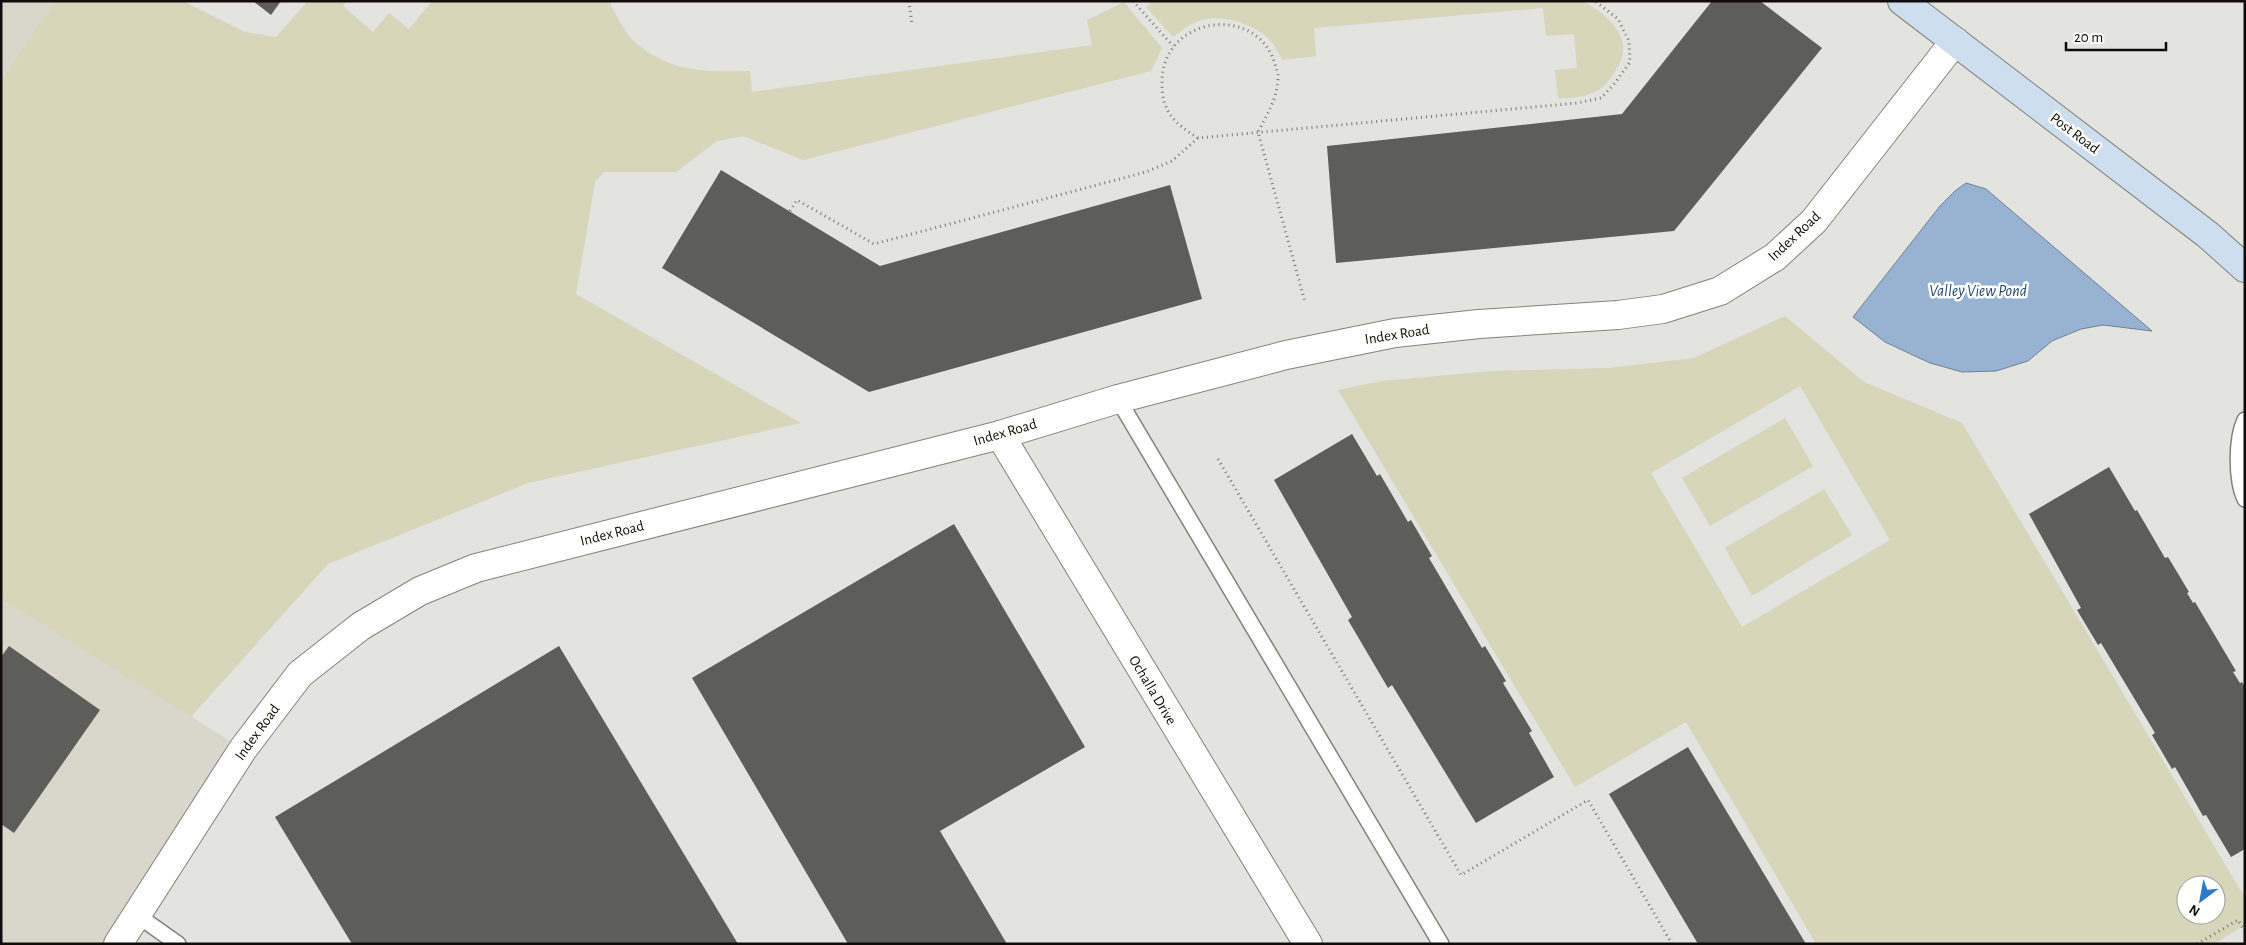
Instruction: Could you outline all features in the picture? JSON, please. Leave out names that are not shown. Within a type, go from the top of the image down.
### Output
[{"type":"street","name":"Post Road","points":[[1902,1],[2208,235],[2245,268]]},
{"type":"street","name":"Index Road","points":[[118,944],[243,748],[300,674],[361,626],[420,591],[476,568],[1000,435],[1118,399],[1286,355],[1395,333],[1479,324],[1618,316],[1663,309],[1720,291],[1775,257],[1814,221],[1955,41]]},
{"type":"street","name":"Ochalla Drive","points":[[1000,435],[1308,944]]},
{"type":"lane","points":[[1118,399],[1441,944]]},
{"type":"lane","points":[[2245,420],[2240,430],[2238,460],[2245,499]]},
{"type":"lane","points":[[136,915],[178,944]]},
{"type":"path","points":[[909,1],[912,24]]},
{"type":"path","points":[[1133,1],[1173,46]]},
{"type":"path","points":[[790,212],[797,200],[874,244],[1146,172],[1172,161],[1198,138],[1578,103],[1601,98],[1630,62],[1629,41],[1618,19],[1595,1]]},
{"type":"path","points":[[1198,138],[1180,127],[1166,110],[1162,95],[1162,78],[1167,55],[1173,46],[1194,30],[1212,24],[1234,25],[1256,36],[1271,51],[1279,78],[1272,107],[1258,132],[1305,302]]},
{"type":"path","points":[[1218,459],[1461,875],[1588,800],[1672,944]]},
{"type":"path","points":[[2197,944],[2238,920],[2245,931]]},
{"type":"shaded area","points":[[1,1],[55,1],[1,81]]},
{"type":"shaded area","points":[[55,1],[183,1],[245,32],[276,37],[308,1],[347,1],[343,6],[373,32],[389,13],[409,29],[432,1],[610,1],[612,8],[629,36],[649,53],[690,69],[750,71],[752,92],[1092,45],[1087,20],[1124,2],[1162,48],[1151,71],[803,160],[743,136],[717,141],[676,172],[604,172],[595,182],[576,294],[801,423],[528,483],[328,564],[191,717],[1,599],[1,81]]},
{"type":"shaded area","points":[[1153,1],[1581,1],[1603,14],[1616,28],[1623,44],[1623,52],[1616,70],[1608,82],[1601,88],[1584,96],[1558,98],[1555,70],[1577,68],[1574,34],[1546,36],[1543,8],[1314,28],[1316,56],[1283,60],[1272,42],[1263,34],[1247,25],[1227,19],[1218,18],[1199,21],[1188,26],[1173,37],[1146,7]]},
{"type":"shaded area","points":[[1785,316],[1864,382],[1962,423],[2245,898],[2245,925],[2214,944],[1816,944],[1686,722],[1575,787],[1338,390],[1382,381],[1492,371],[1608,368],[1694,358]],"holes":[[[1800,386],[1890,540],[1742,627],[1651,473]]]},
{"type":"shaded area","points":[[1785,418],[1813,466],[1710,526],[1682,478]]},
{"type":"shaded area","points":[[1824,489],[1852,535],[1752,596],[1725,548]]},
{"type":"shaded area","points":[[1,599],[243,749],[118,944],[1,944]]},
{"type":"water","name":"Valley View Pond","points":[[1966,183],[1986,189],[2152,331],[2103,325],[2081,329],[2052,341],[2028,361],[1996,371],[1962,372],[1930,363],[1885,342],[1853,317],[1940,206]]},
{"type":"building","points":[[253,1],[281,1],[271,15]]},
{"type":"building","points":[[1712,1],[1760,1],[1822,48],[1674,231],[1336,263],[1327,146],[1622,114]]},
{"type":"building","points":[[721,170],[880,266],[1170,185],[1202,299],[869,392],[662,268]]},
{"type":"building","points":[[1352,434],[1377,476],[1380,474],[1408,522],[1411,520],[1432,556],[1429,558],[1482,648],[1485,646],[1506,681],[1503,683],[1532,731],[1529,733],[1554,777],[1476,823],[1392,685],[1388,688],[1348,620],[1352,617],[1274,480]]},
{"type":"building","points":[[2109,467],[2165,558],[2168,557],[2189,592],[2187,593],[2193,603],[2195,602],[2236,671],[2233,672],[2245,687],[2245,849],[2231,857],[2206,815],[2203,816],[2175,767],[2172,769],[2152,735],[2155,733],[2101,643],[2098,645],[2077,610],[2081,608],[2029,514]]},
{"type":"building","points":[[954,524],[1085,747],[940,831],[1007,944],[848,944],[692,678]]},
{"type":"building","points":[[9,646],[100,710],[14,833],[1,824],[1,657]]},
{"type":"building","points":[[559,646],[738,944],[352,944],[275,817]]},
{"type":"building","points":[[1688,747],[1806,944],[1698,944],[1609,794]]}]
